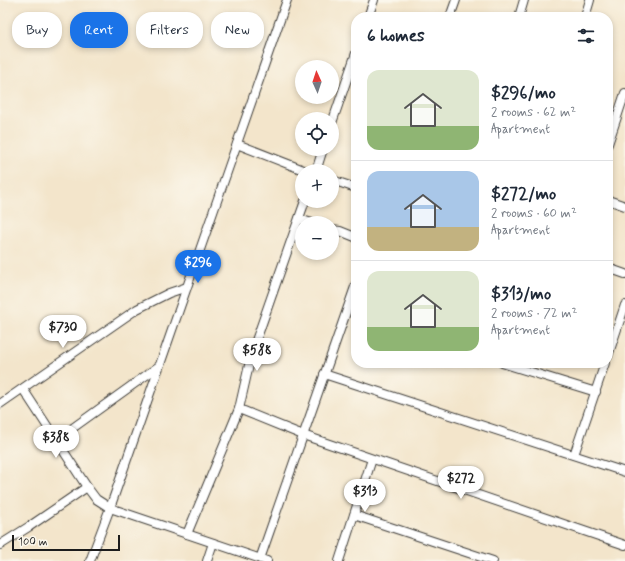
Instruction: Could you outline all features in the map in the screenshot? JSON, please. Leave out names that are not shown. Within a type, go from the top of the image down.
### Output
[{"type":"street","points":[[90,561],[110,508],[287,0]]},
{"type":"street","points":[[370,12],[374,0]]},
{"type":"street","points":[[452,12],[456,0]]},
{"type":"street","points":[[520,12],[524,0]]},
{"type":"street","points":[[586,12],[590,0]]},
{"type":"street","points":[[336,112],[351,68]]},
{"type":"street","points":[[613,129],[625,93]]},
{"type":"street","points":[[237,144],[295,167]]},
{"type":"street","points":[[339,182],[351,186]]},
{"type":"street","points":[[613,202],[625,206]]},
{"type":"street","points":[[187,534],[239,408],[252,352],[295,230]]},
{"type":"street","points":[[339,231],[351,235]]},
{"type":"street","points":[[613,270],[625,274]]},
{"type":"street","points":[[0,404],[137,309],[169,293],[187,287]]},
{"type":"street","points":[[22,389],[87,487],[96,498],[110,508],[263,560],[303,435],[351,298]]},
{"type":"street","points":[[613,332],[625,305]]},
{"type":"street","points":[[56,440],[159,366]]},
{"type":"street","points":[[518,368],[596,392]]},
{"type":"street","points":[[574,455],[604,368]]},
{"type":"street","points":[[324,374],[625,472]]},
{"type":"street","points":[[239,408],[303,435],[625,545]]},
{"type":"street","points":[[339,561],[372,459]]},
{"type":"street","points":[[0,545],[87,487]]},
{"type":"street","points":[[354,515],[493,561]]},
{"type":"street","points":[[207,561],[213,543]]}]
